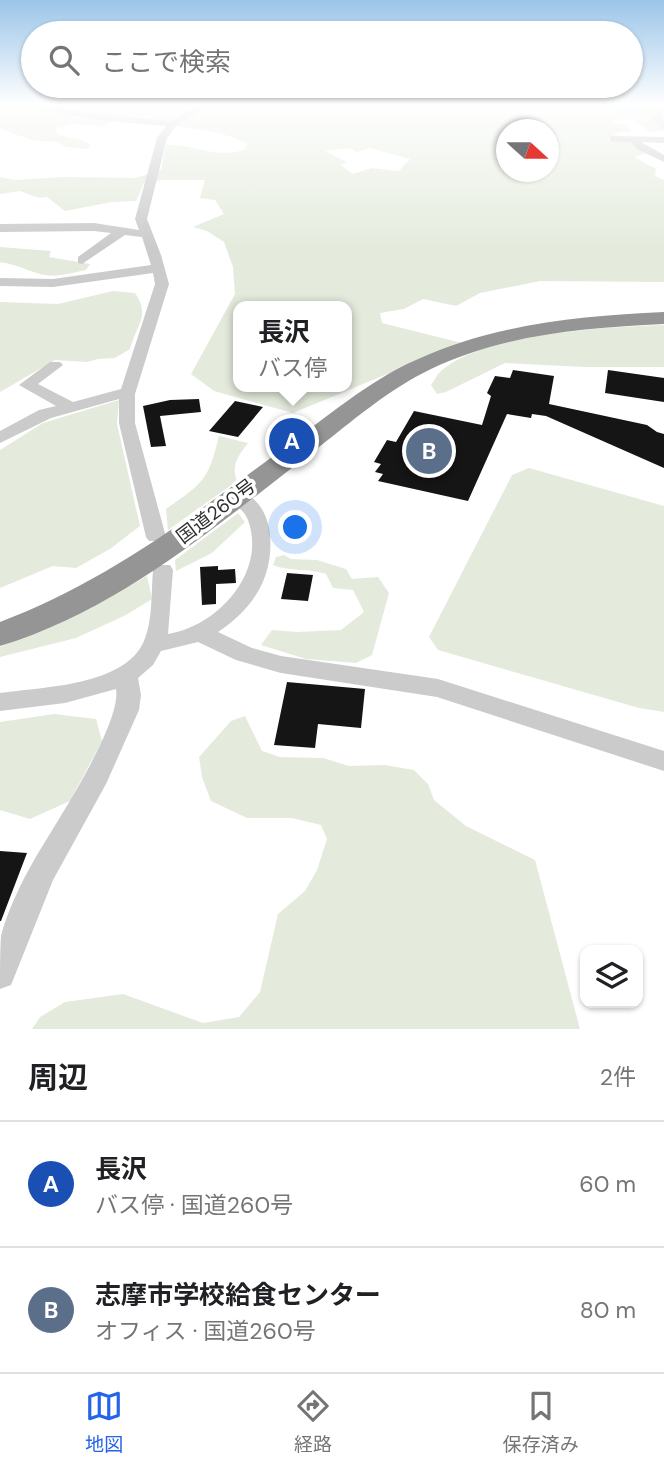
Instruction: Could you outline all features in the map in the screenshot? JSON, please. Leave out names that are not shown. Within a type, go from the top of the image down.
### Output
[{"type":"highway","name":"国道260号","points":[[0,634],[86,598],[145,564],[378,392],[421,366],[468,346],[508,334],[558,325],[664,318]]},
{"type":"street","points":[[156,537],[127,424],[128,392],[162,284],[141,219],[158,152]]},
{"type":"street","points":[[0,228],[71,226],[145,234]]},
{"type":"street","points":[[82,260],[122,231]]},
{"type":"street","points":[[0,282],[53,283],[159,268]]},
{"type":"street","points":[[55,365],[27,385],[73,408]]},
{"type":"street","points":[[0,438],[31,419],[128,392]]},
{"type":"street","points":[[154,644],[179,642],[199,633],[234,609],[257,576],[261,542],[258,517],[254,509],[236,496]]},
{"type":"street","points":[[0,702],[91,689],[110,684],[125,674],[147,656],[154,644],[163,570]]},
{"type":"street","points":[[199,633],[259,659],[405,679],[438,688],[664,761]]},
{"type":"street","points":[[0,974],[41,874],[97,776],[127,710],[129,695],[125,674]]},
{"type":"green space","points":[[165,152],[327,152],[347,162],[341,165],[352,174],[372,168],[399,171],[410,159],[385,152],[496,152],[496,182],[559,182],[559,152],[646,152],[634,157],[656,169],[655,176],[664,180],[664,282],[540,281],[480,293],[456,306],[423,299],[404,309],[380,313],[382,323],[462,343],[352,389],[352,301],[233,301],[233,392],[344,392],[293,413],[214,391],[191,374],[235,294],[233,267],[224,242],[207,231],[193,227],[224,214],[215,200],[200,198],[205,180],[144,183],[136,201],[112,202],[65,211],[47,197],[39,198],[20,191],[0,194],[0,177],[15,180],[63,177],[135,178],[161,170]]},
{"type":"green space","points":[[0,247],[51,251],[49,257],[90,264],[86,270],[62,275],[43,275],[0,262]]},
{"type":"green space","points":[[113,291],[135,293],[140,301],[141,321],[130,349],[115,358],[87,362],[55,360],[0,392],[0,302],[58,304]]},
{"type":"green space","points":[[664,325],[664,367],[505,363],[446,392],[437,394],[431,385],[440,372],[459,359],[485,348],[580,330]]},
{"type":"green space","points":[[119,400],[117,424],[140,526],[110,549],[76,568],[53,566],[0,588],[0,450],[43,423]]},
{"type":"green space","points":[[219,436],[248,443],[236,461],[237,481],[168,530],[166,509],[202,480],[211,463]]},
{"type":"green space","points":[[529,468],[664,506],[664,712],[639,708],[438,650],[429,637],[512,475]]},
{"type":"green space","points":[[238,513],[245,522],[212,553],[176,571],[175,560]]},
{"type":"green space","points":[[284,555],[291,559],[317,560],[346,569],[352,579],[378,577],[389,593],[372,655],[356,663],[306,659],[261,645],[272,630],[341,630],[364,612],[353,590],[333,588],[326,574],[273,565],[276,557]]},
{"type":"green space","points":[[147,576],[152,599],[126,615],[76,638],[0,657],[0,647],[91,608]]},
{"type":"green space","points":[[54,714],[96,719],[102,741],[70,801],[30,819],[0,810],[0,722]]},
{"type":"green space","points":[[245,716],[262,751],[280,757],[323,758],[349,766],[385,765],[414,770],[428,784],[434,800],[466,826],[535,860],[580,1029],[32,1029],[40,1017],[65,1002],[123,994],[203,1023],[239,1017],[260,992],[278,914],[305,891],[317,870],[327,839],[321,825],[292,818],[247,818],[211,801],[202,777],[199,757],[231,721]]},
{"type":"building","points":[[513,370],[554,376],[549,404],[647,425],[664,434],[664,468],[546,416],[532,414],[531,418],[507,414],[468,501],[378,481],[383,474],[375,472],[381,464],[374,462],[387,440],[396,442],[414,411],[482,425],[491,396],[487,393],[495,376],[510,378]]},
{"type":"building","points":[[608,370],[664,378],[664,402],[605,393]]},
{"type":"building","points":[[199,399],[201,412],[160,416],[166,446],[151,447],[143,406],[170,400]]},
{"type":"building","points":[[235,401],[263,407],[238,437],[209,431]]},
{"type":"building","points":[[218,566],[218,570],[235,569],[236,583],[216,584],[216,604],[202,605],[200,567]]},
{"type":"building","points":[[287,573],[313,575],[308,601],[281,599]]},
{"type":"building","points":[[287,682],[365,689],[361,728],[318,724],[315,748],[274,745]]},
{"type":"building","points":[[0,851],[27,853],[1,921],[0,921]]},
{"type":"place","name":"長沢","points":[[292,441]]},
{"type":"place","name":"志摩市学校給食センター","points":[[429,451]]}]
